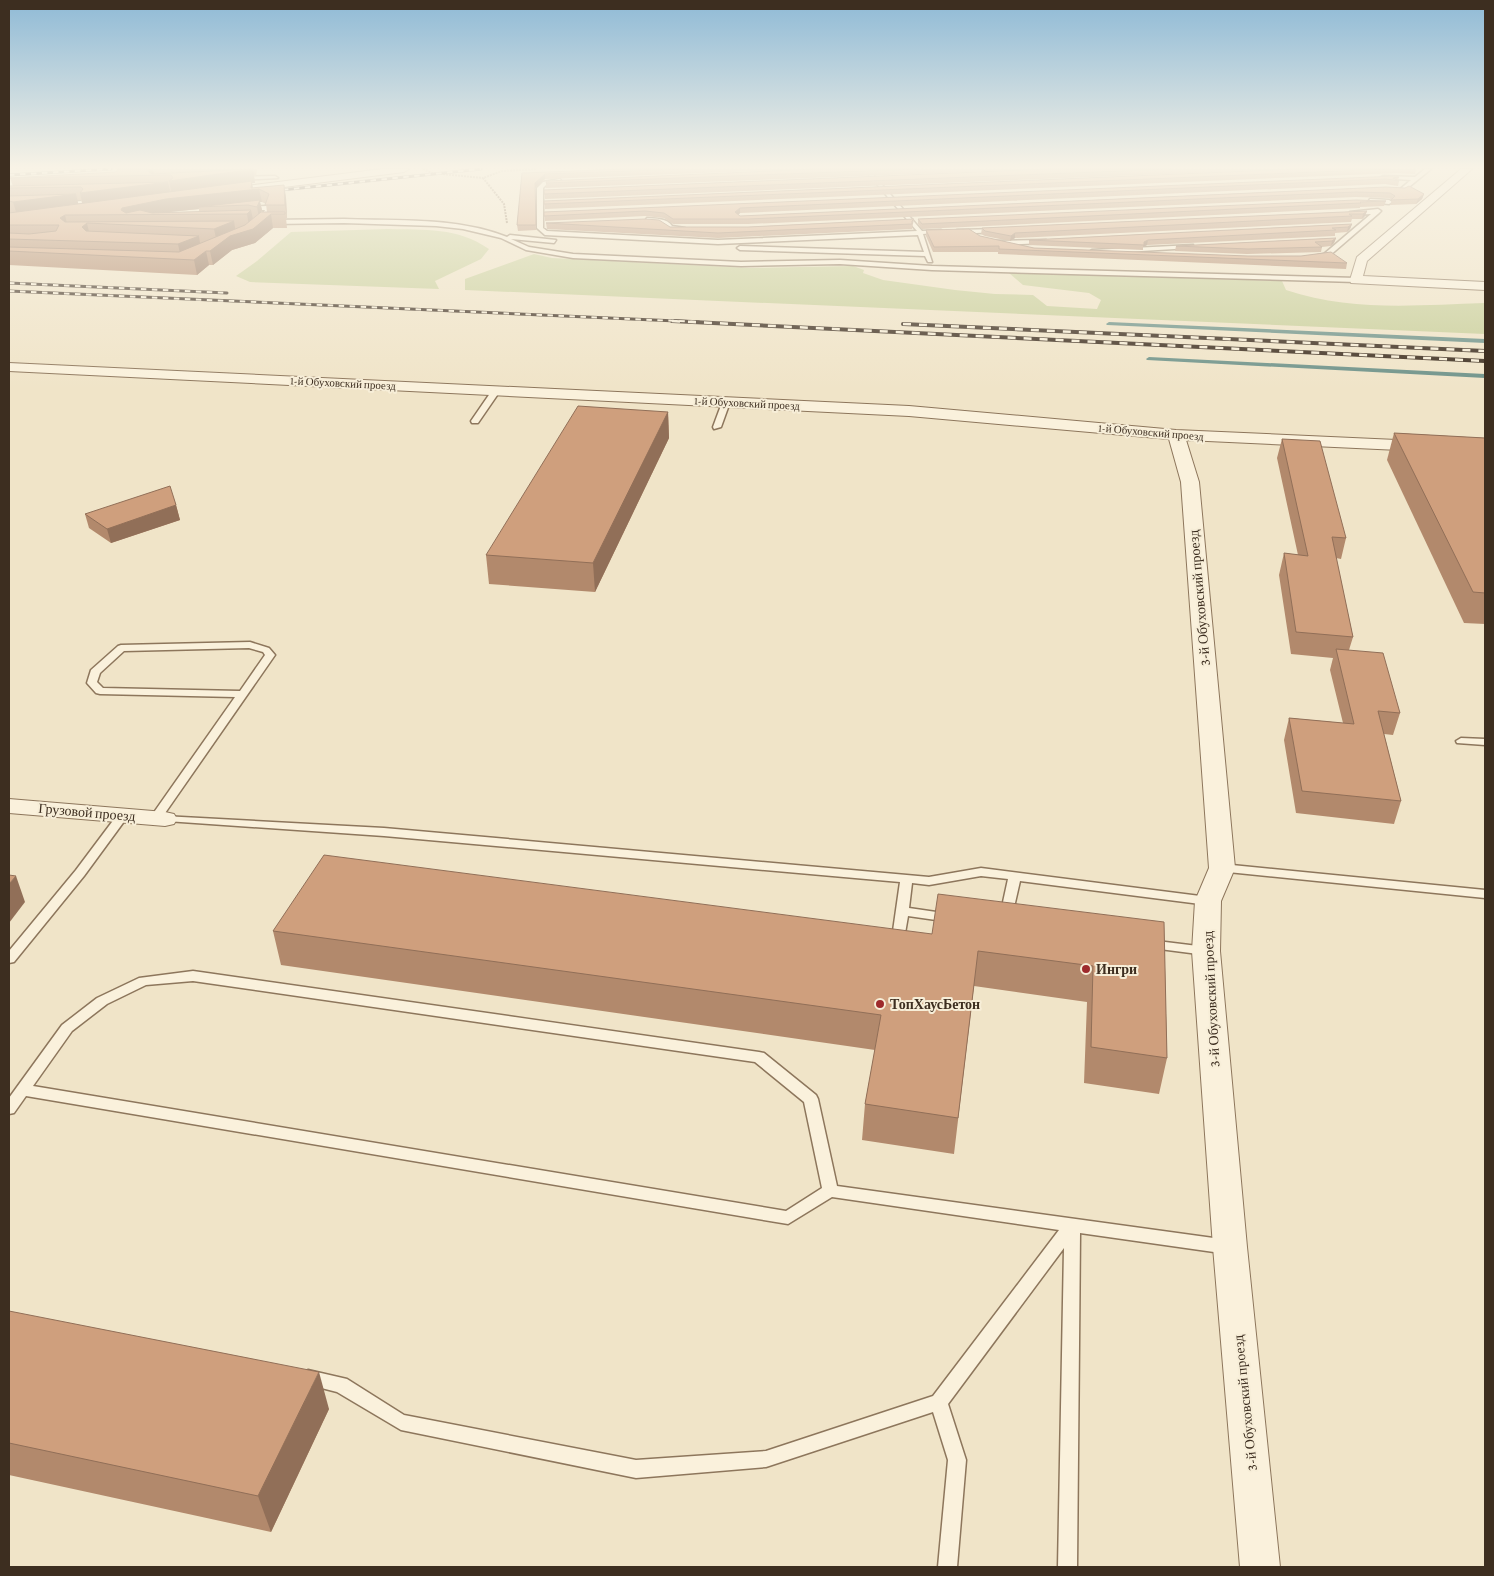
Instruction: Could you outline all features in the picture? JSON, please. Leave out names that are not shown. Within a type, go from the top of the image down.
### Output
[{"type":"street","points":[[1382,243],[1361,260],[1356,280],[1485,286]]},
{"type":"street","name":"1-й Обуховский проезд","points":[[9,367],[909,411],[1176,436],[1485,449]]},
{"type":"street","name":"3-й Обуховский проезд","points":[[1176,436],[1190,482],[1222,868],[1208,901],[1206,951],[1230,1247],[1260,1567]]},
{"type":"street","name":"Грузовой проезд","points":[[9,806],[160,818]]},
{"type":"lane","points":[[515,243],[528,249],[573,256],[741,264],[840,262],[932,268],[1356,280]]},
{"type":"lane","points":[[578,243],[928,254]]},
{"type":"lane","points":[[924,243],[932,268]]},
{"type":"lane","points":[[996,243],[1025,249]]},
{"type":"lane","points":[[1309,258],[1326,256],[1342,243]]},
{"type":"lane","points":[[1156,255],[1088,252],[1201,246]]},
{"type":"lane","points":[[475,421],[496,391]]},
{"type":"lane","points":[[718,427],[726,402]]},
{"type":"lane","points":[[242,694],[100,691],[92,684],[95,672],[121,648],[250,645],[266,650],[270,655],[160,818],[384,832],[930,881],[980,872],[1208,901]]},
{"type":"lane","points":[[1461,741],[1485,742]]},
{"type":"lane","points":[[9,959],[80,873],[122,816]]},
{"type":"lane","points":[[1222,868],[1485,894]]},
{"type":"lane","points":[[1005,925],[1015,876]]},
{"type":"lane","points":[[896,950],[908,879]]},
{"type":"lane","points":[[902,911],[967,920]]},
{"type":"lane","points":[[1138,942],[1206,951]]},
{"type":"lane","points":[[9,1109],[67,1028],[102,1001],[144,981],[193,976],[759,1056],[810,1099],[830,1191]]},
{"type":"lane","points":[[22,1090],[788,1218],[830,1191],[1230,1247]]},
{"type":"lane","points":[[292,1375],[341,1385],[401,1422],[636,1469],[766,1459],[940,1402],[1072,1225]]},
{"type":"lane","points":[[1068,1567],[1072,1225]]},
{"type":"lane","points":[[940,1402],[957,1460],[948,1567]]},
{"type":"green space","points":[[279,243],[478,243],[489,249],[481,259],[435,281],[439,289],[250,282],[236,276]]},
{"type":"green space","points":[[534,254],[552,258],[749,268],[853,266],[864,270],[863,273],[883,280],[995,294],[1033,295],[1047,306],[1097,309],[1101,300],[1089,293],[1023,285],[1009,273],[1282,281],[1286,290],[1335,302],[1385,306],[1485,303],[1485,334],[465,290],[465,279]]},
{"type":"building","points":[[129,243],[182,243],[178,244]]},
{"type":"building","points":[[202,243],[221,243],[194,260],[9,251],[9,247],[179,252]]},
{"type":"building","points":[[932,243],[1009,243],[1034,248],[1248,256],[1301,256],[1331,252],[1347,263],[999,249],[999,246],[934,247]]},
{"type":"building","points":[[1088,243],[1144,243],[1144,245]]},
{"type":"building","points":[[1245,243],[1316,243],[1322,247],[1248,249],[1176,246]]},
{"type":"building","points":[[578,406],[668,412],[593,563],[486,555]]},
{"type":"building","points":[[1394,433],[1485,438],[1485,593],[1473,592]]},
{"type":"building","points":[[1282,439],[1320,441],[1346,538],[1332,537],[1353,637],[1296,632],[1284,553],[1308,556]]},
{"type":"building","points":[[170,486],[176,505],[107,529],[85,514]]},
{"type":"building","points":[[1336,649],[1383,653],[1400,713],[1378,711],[1401,801],[1302,791],[1289,718],[1354,724]]},
{"type":"building","points":[[324,855],[932,934],[938,894],[1164,922],[1167,1058],[1091,1047],[1093,966],[978,951],[958,1118],[865,1104],[881,1015],[273,931]]},
{"type":"building","points":[[9,875],[16,876],[9,884]]},
{"type":"building","points":[[9,1311],[319,1372],[258,1496],[9,1443]]},
{"type":"waterway","points":[[1109,324],[1485,341]]},
{"type":"waterway","points":[[1149,359],[1485,376]]},
{"type":"railway","points":[[9,283],[227,293]]},
{"type":"railway","points":[[9,291],[699,322]]},
{"type":"railway","points":[[672,321],[1485,361]]},
{"type":"railway","points":[[903,324],[1485,351]]},
{"type":"place","name":"Ингри","points":[[1086,969]]},
{"type":"place","name":"ТопХаусБетон","points":[[880,1004]]}]
